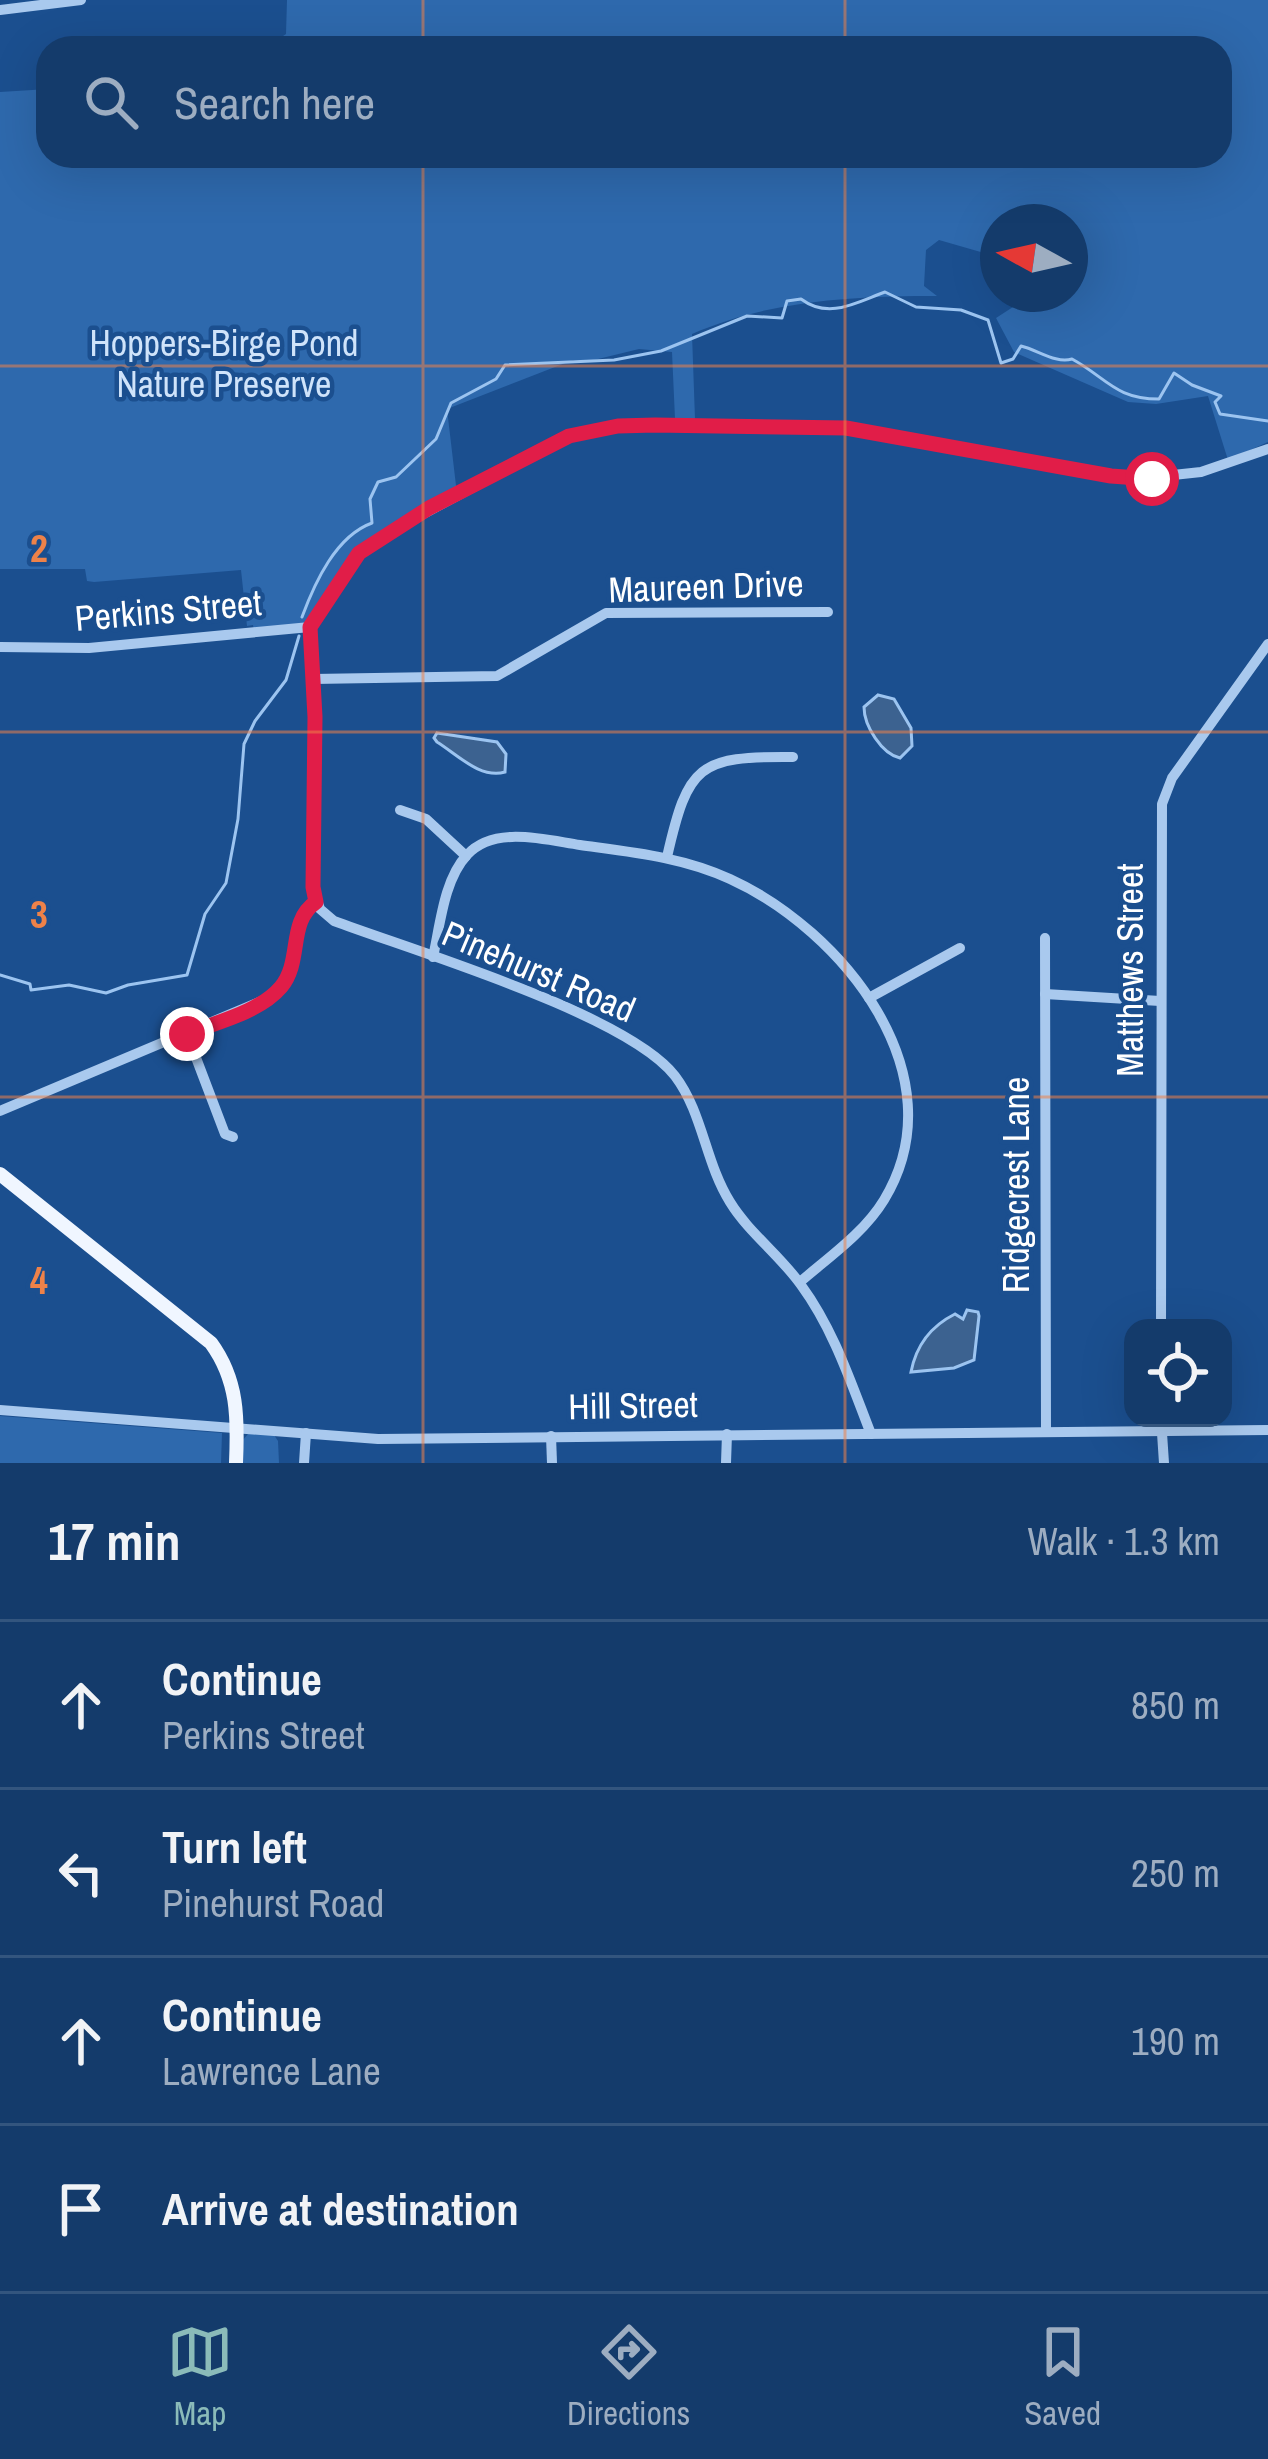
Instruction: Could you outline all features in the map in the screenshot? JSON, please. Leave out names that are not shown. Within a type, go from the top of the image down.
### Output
[{"type":"main road","points":[[0,1174],[211,1343],[231,1378],[238,1429],[236,1463]]},
{"type":"street","points":[[0,10],[81,0]]},
{"type":"street","name":"Perkins Street","points":[[0,647],[89,648],[310,627],[359,553],[384,535],[569,436],[618,426],[846,428],[1136,479],[1201,472],[1268,449]]},
{"type":"street","name":"Maureen Drive","points":[[314,679],[497,676],[606,613],[828,611]]},
{"type":"street","points":[[0,1111],[259,1004],[279,990],[293,964],[298,921],[316,902],[310,627]]},
{"type":"street","name":"Matthews Street","points":[[1161,1319],[1160,821],[1168,785],[1268,644]]},
{"type":"street","points":[[667,857],[680,802],[698,772],[726,758],[793,757]]},
{"type":"street","points":[[400,810],[426,819],[466,856]]},
{"type":"street","points":[[433,957],[448,891],[466,856],[481,844],[501,838],[526,837],[667,857],[733,880],[806,924],[842,960],[869,998],[897,1052],[908,1100],[906,1140],[896,1174],[867,1223],[800,1282]]},
{"type":"street","name":"Pinehurst Road","points":[[316,902],[334,921],[550,1002],[630,1040],[661,1061],[692,1106],[715,1175],[730,1202],[800,1282],[835,1341],[871,1434]]},
{"type":"street","name":"Ridgecrest Lane","points":[[1045,938],[1046,1432]]},
{"type":"street","points":[[869,998],[960,948]]},
{"type":"street","points":[[1045,994],[1160,1001]]},
{"type":"street","points":[[187,1034],[225,1134],[233,1137]]},
{"type":"street","name":"Hill Street","points":[[0,1410],[379,1439],[1046,1432],[1129,1427]]},
{"type":"street","points":[[1162,1427],[1164,1463]]},
{"type":"street","name":"Hill Street","points":[[1204,1427],[1268,1430]]},
{"type":"street","points":[[304,1463],[306,1433]]},
{"type":"street","points":[[727,1434],[727,1463]]},
{"type":"street","points":[[551,1436],[552,1463]]},
{"type":"green space","name":"Hoppers-Birge Pond Nature Preserve","points":[[287,0],[1268,0],[1268,442],[1228,460],[1208,396],[1156,404],[1128,402],[1014,352],[996,318],[1005,312],[1088,312],[1088,204],[980,204],[980,252],[939,240],[926,250],[924,286],[937,296],[782,307],[692,334],[695,419],[675,419],[672,352],[639,349],[590,361],[573,360],[447,409],[457,494],[359,553],[310,627],[254,632],[253,625],[247,626],[241,570],[94,582],[87,581],[85,569],[0,569],[0,92],[36,90],[36,168],[1232,168],[1232,36],[283,36]]},
{"type":"green space","points":[[0,1416],[222,1433],[221,1463],[0,1463]]},
{"type":"green space","points":[[249,1433],[274,1435],[279,1463],[241,1463],[241,1442]]},
{"type":"shaded area","points":[[878,695],[894,699],[911,728],[912,746],[900,758],[881,745],[867,722],[864,707]]},
{"type":"shaded area","points":[[437,733],[497,742],[506,754],[505,772],[487,772],[470,764],[437,742]]},
{"type":"shaded area","points":[[967,1310],[979,1316],[974,1360],[954,1368],[911,1372],[932,1331],[955,1314],[963,1319]]},
{"type":"waterway","points":[[302,617],[337,549],[372,523],[370,499],[378,482],[396,477],[436,439],[451,403],[496,379],[505,365],[614,360],[661,351],[747,316],[782,318],[787,301],[801,299],[832,309],[885,292],[916,307],[961,310],[988,320],[1001,363],[1013,359],[1021,346],[1053,358],[1072,359],[1112,386],[1159,399],[1174,373],[1221,396],[1215,402],[1220,414],[1268,421]]},
{"type":"waterway","points":[[0,975],[30,984],[31,990],[69,985],[106,993],[187,975],[205,914],[226,883],[238,819],[244,744],[286,680],[299,636]]},
{"type":"route","points":[[187,1034],[259,1004],[287,978],[297,948],[298,921],[316,902],[310,627],[359,553],[429,508],[569,436],[618,426],[846,428],[1111,476],[1152,479]]}]
